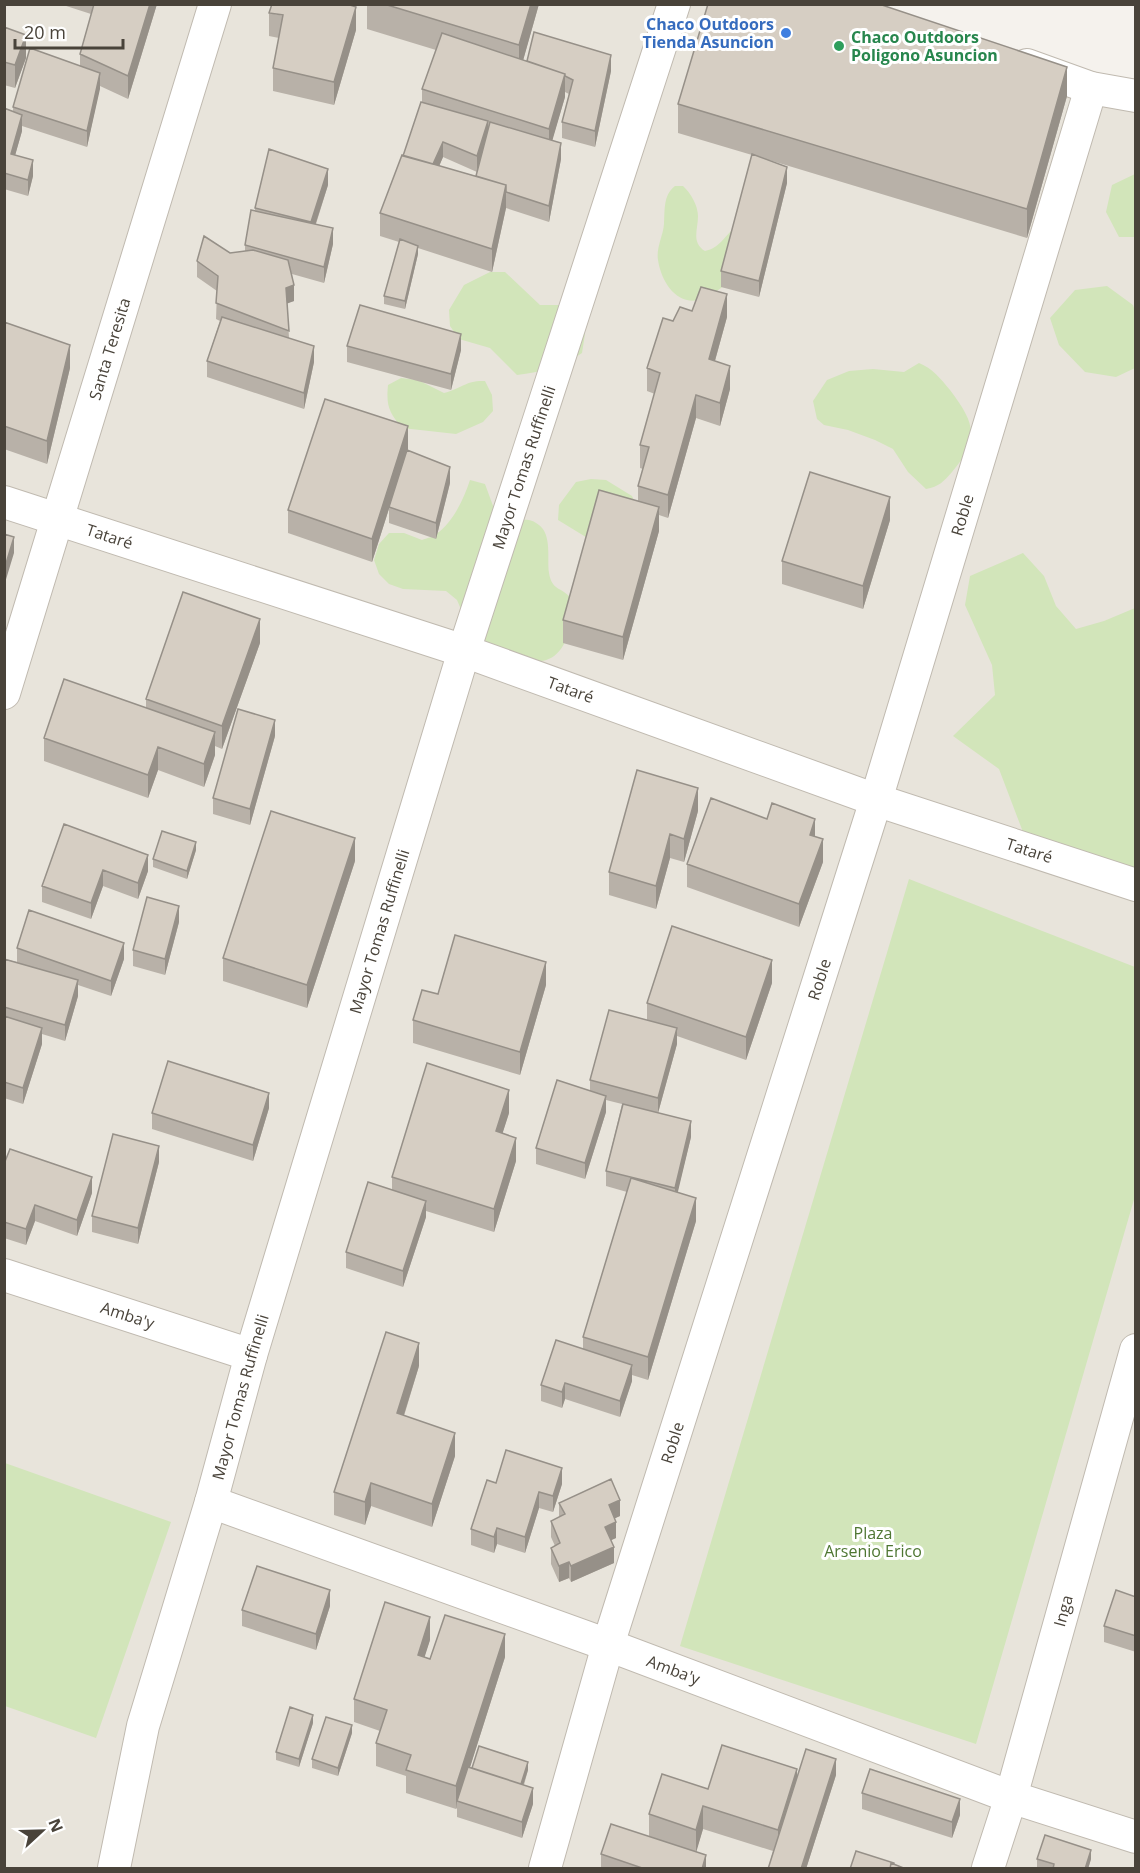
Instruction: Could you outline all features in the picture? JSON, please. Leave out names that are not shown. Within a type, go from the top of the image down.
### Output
[{"type":"street","name":"Santa Teresita","points":[[4,693],[215,4]]},
{"type":"street","name":"Mayor Tomas Ruffinelli","points":[[114,1869],[143,1726],[212,1502],[251,1354],[464,651],[674,4]]},
{"type":"street","points":[[1002,56],[1091,88],[1136,96]]},
{"type":"street","name":"Roble","points":[[545,1869],[608,1645],[876,800],[1091,88]]},
{"type":"street","name":"Tataré","points":[[4,501],[464,651],[876,800],[1136,885]]},
{"type":"street","name":"Amba'y","points":[[4,1275],[251,1354]]},
{"type":"street","name":"Inga","points":[[988,1869],[1011,1797],[1136,1350]]},
{"type":"street","name":"Amba'y","points":[[212,1502],[608,1645],[1011,1797],[1136,1838]]},
{"type":"shaded area","points":[[5,5],[824,5],[1135,90],[1135,1868],[5,1868]]},
{"type":"green space","points":[[1135,174],[1135,237],[1119,237],[1106,212],[1112,185]]},
{"type":"green space","points":[[675,186],[683,186],[694,200],[698,216],[697,240],[705,251],[718,245],[735,228],[726,283],[712,294],[698,300],[681,298],[674,293],[668,287],[660,270],[658,251],[664,224],[665,203],[668,194]]},
{"type":"green space","points":[[490,272],[505,272],[540,305],[571,305],[583,315],[585,334],[582,353],[551,368],[517,375],[490,348],[459,339],[450,326],[449,310],[464,285]]},
{"type":"green space","points":[[1107,286],[1133,305],[1135,311],[1135,368],[1116,377],[1085,372],[1059,345],[1050,318],[1075,290]]},
{"type":"green space","points":[[919,363],[932,371],[950,390],[965,412],[971,430],[967,449],[952,472],[941,483],[926,489],[908,472],[893,449],[848,430],[824,425],[817,419],[813,401],[827,380],[849,371],[873,369],[904,372]]},
{"type":"green space","points":[[401,378],[418,380],[444,393],[469,383],[485,381],[492,395],[493,411],[483,422],[456,434],[402,428],[391,413],[388,404],[388,385]]},
{"type":"green space","points":[[591,479],[606,480],[632,496],[638,510],[594,542],[558,520],[559,505],[576,482]]},
{"type":"green space","points":[[470,480],[485,484],[496,514],[513,520],[532,521],[543,529],[546,535],[550,578],[554,585],[572,599],[574,607],[566,640],[553,657],[535,662],[499,661],[469,628],[457,600],[446,591],[403,589],[389,584],[379,574],[374,560],[379,544],[389,533],[404,533],[422,540],[435,535],[453,517]]},
{"type":"green space","points":[[1023,553],[1044,576],[1056,606],[1076,629],[1104,621],[1135,608],[1135,868],[1031,853],[999,769],[953,736],[995,695],[992,665],[965,605],[970,576]]},
{"type":"green space","name":"Plaza Arsenio Erico","points":[[909,879],[1135,967],[1135,1196],[976,1744],[680,1646]]},
{"type":"green space","points":[[5,1463],[171,1522],[96,1738],[5,1706]]},
{"type":"building","points":[[94,4],[150,4],[128,76],[80,54]]},
{"type":"building","points":[[272,4],[347,4],[356,7],[334,82],[273,68],[283,15],[269,13]]},
{"type":"building","points":[[384,4],[531,4],[519,45]]},
{"type":"building","points":[[708,4],[879,4],[1067,67],[1027,209],[678,104]]},
{"type":"building","points":[[4,27],[26,35],[15,65],[4,62]]},
{"type":"building","points":[[534,32],[611,55],[595,131],[562,122],[573,80],[565,74],[527,61]]},
{"type":"building","points":[[442,33],[565,74],[549,129],[422,89]]},
{"type":"building","points":[[30,48],[100,73],[87,131],[13,107]]},
{"type":"building","points":[[421,102],[488,121],[477,156],[443,142],[433,164],[403,156]]},
{"type":"building","points":[[4,108],[22,115],[11,154],[33,160],[28,180],[4,173]]},
{"type":"building","points":[[490,122],[561,143],[549,206],[506,192],[506,185],[476,176]]},
{"type":"building","points":[[269,149],[328,169],[311,222],[255,208]]},
{"type":"building","points":[[752,154],[787,167],[759,281],[721,271]]},
{"type":"building","points":[[402,155],[506,185],[492,249],[380,213]]},
{"type":"building","points":[[251,210],[333,228],[324,267],[245,245]]},
{"type":"building","points":[[204,236],[230,253],[253,250],[288,260],[294,285],[286,288],[289,331],[216,303],[218,276],[197,261]]},
{"type":"building","points":[[400,239],[418,246],[405,301],[384,296]]},
{"type":"building","points":[[701,287],[727,294],[709,359],[730,366],[720,403],[696,395],[668,495],[638,486],[649,447],[640,445],[660,373],[647,368],[663,318],[673,321],[680,307],[692,311]]},
{"type":"building","points":[[360,305],[461,334],[451,374],[347,346]]},
{"type":"building","points":[[222,317],[314,346],[304,393],[207,361]]},
{"type":"building","points":[[4,322],[70,345],[47,441],[4,426]]},
{"type":"building","points":[[325,399],[408,426],[372,539],[288,510]]},
{"type":"building","points":[[407,450],[450,467],[436,523],[389,507]]},
{"type":"building","points":[[810,472],[890,497],[863,586],[782,561]]},
{"type":"building","points":[[599,490],[659,507],[623,637],[563,620]]},
{"type":"building","points":[[4,534],[14,537],[4,570]]},
{"type":"building","points":[[183,592],[260,619],[222,726],[146,699]]},
{"type":"building","points":[[64,679],[215,732],[204,764],[158,747],[148,775],[44,738]]},
{"type":"building","points":[[238,709],[275,720],[250,809],[213,798]]},
{"type":"building","points":[[637,770],[698,788],[684,839],[670,834],[656,886],[609,872]]},
{"type":"building","points":[[711,798],[767,819],[772,803],[815,819],[810,835],[823,839],[799,904],[687,864]]},
{"type":"building","points":[[271,811],[355,838],[307,985],[223,958]]},
{"type":"building","points":[[64,824],[148,855],[138,883],[103,870],[91,903],[42,886]]},
{"type":"building","points":[[162,831],[196,842],[187,871],[153,859]]},
{"type":"building","points":[[147,897],[179,906],[165,959],[133,950]]},
{"type":"building","points":[[29,910],[124,943],[111,981],[17,948]]},
{"type":"building","points":[[672,926],[772,960],[746,1037],[647,1003]]},
{"type":"building","points":[[455,935],[546,962],[520,1052],[413,1020],[422,990],[438,994]]},
{"type":"building","points":[[4,959],[78,980],[65,1025],[4,1007]]},
{"type":"building","points":[[609,1010],[677,1028],[658,1098],[590,1080]]},
{"type":"building","points":[[4,1016],[42,1028],[23,1088],[4,1082]]},
{"type":"building","points":[[168,1061],[269,1093],[253,1145],[152,1113]]},
{"type":"building","points":[[427,1063],[509,1090],[496,1131],[516,1138],[494,1209],[392,1177]]},
{"type":"building","points":[[557,1080],[606,1096],[585,1163],[536,1148]]},
{"type":"building","points":[[623,1104],[691,1121],[675,1188],[606,1171]]},
{"type":"building","points":[[113,1134],[159,1146],[138,1228],[92,1216]]},
{"type":"building","points":[[10,1149],[92,1177],[77,1220],[35,1205],[26,1229],[4,1222],[4,1164]]},
{"type":"building","points":[[631,1178],[696,1198],[648,1357],[583,1337]]},
{"type":"building","points":[[368,1182],[426,1201],[403,1271],[346,1252]]},
{"type":"building","points":[[386,1332],[419,1343],[397,1413],[455,1433],[432,1504],[371,1483],[365,1502],[334,1492]]},
{"type":"building","points":[[556,1340],[632,1365],[620,1401],[565,1383],[562,1392],[541,1385]]},
{"type":"building","points":[[506,1450],[562,1468],[553,1496],[539,1492],[525,1537],[497,1528],[494,1537],[471,1529],[487,1480],[496,1483]]},
{"type":"building","points":[[611,1479],[620,1500],[609,1505],[616,1522],[605,1527],[614,1547],[571,1566],[569,1562],[559,1566],[551,1548],[560,1543],[551,1521],[565,1514],[559,1503]]},
{"type":"building","points":[[257,1566],[330,1590],[316,1634],[242,1610]]},
{"type":"building","points":[[1116,1590],[1136,1597],[1136,1636],[1104,1626]]},
{"type":"building","points":[[385,1602],[430,1617],[418,1655],[430,1659],[445,1615],[505,1634],[456,1786],[406,1770],[411,1755],[376,1743],[387,1710],[354,1699]]},
{"type":"building","points":[[290,1707],[313,1715],[299,1759],[276,1752]]},
{"type":"building","points":[[326,1717],[352,1725],[338,1768],[312,1759]]},
{"type":"building","points":[[722,1745],[797,1769],[778,1830],[703,1806],[696,1830],[649,1814],[662,1774],[708,1789]]},
{"type":"building","points":[[479,1746],[528,1762],[521,1784],[472,1768]]},
{"type":"building","points":[[806,1749],[836,1759],[801,1869],[768,1869]]},
{"type":"building","points":[[468,1767],[533,1788],[522,1822],[457,1801]]},
{"type":"building","points":[[870,1769],[960,1799],[952,1822],[862,1793]]},
{"type":"building","points":[[611,1824],[706,1855],[702,1869],[645,1869],[601,1854]]},
{"type":"building","points":[[1045,1835],[1091,1850],[1085,1869],[1053,1869],[1054,1864],[1037,1859]]},
{"type":"building","points":[[856,1851],[894,1864],[891,1863],[890,1869],[850,1869]]},
{"type":"building","points":[[891,1863],[906,1869],[890,1869]]},
{"type":"place","name":"Chaco Outdoors Tienda Asuncion","points":[[786,33]]},
{"type":"place","name":"Chaco Outdoors Poligono Asuncion","points":[[839,46]]}]
